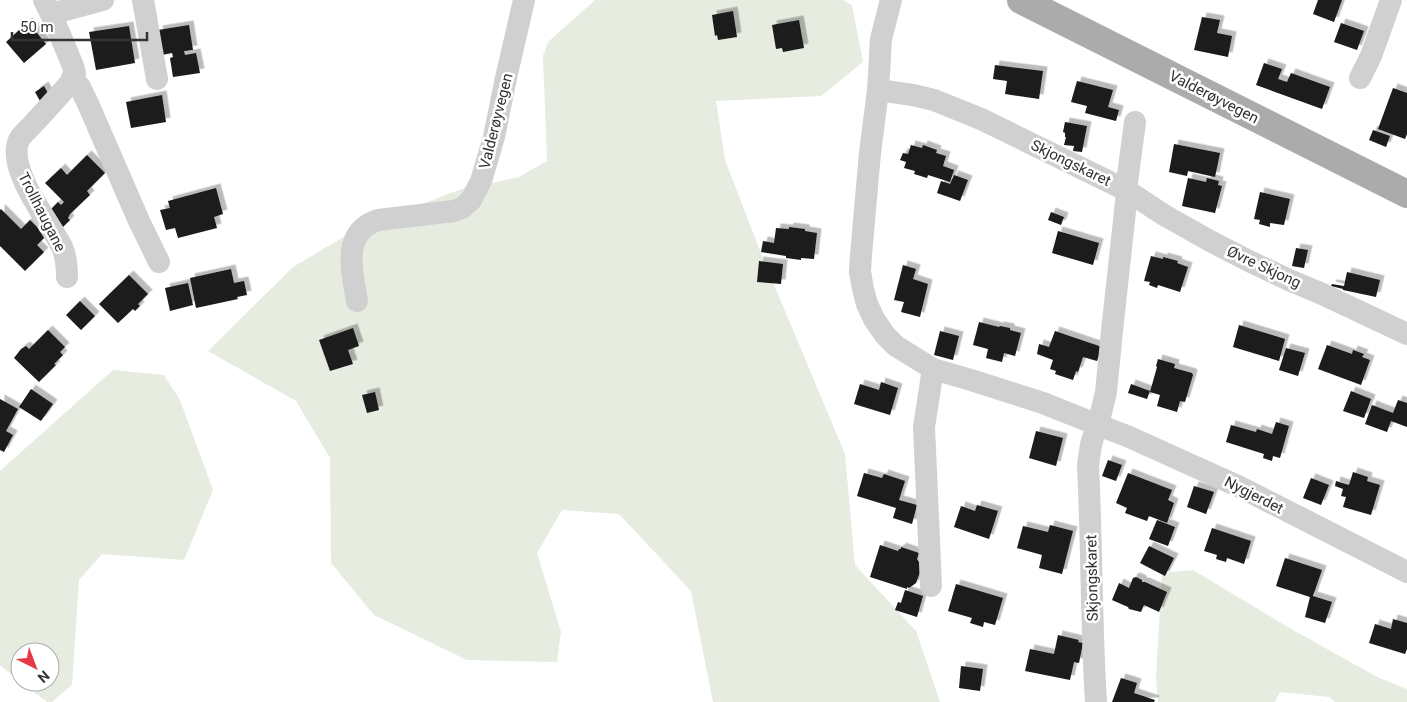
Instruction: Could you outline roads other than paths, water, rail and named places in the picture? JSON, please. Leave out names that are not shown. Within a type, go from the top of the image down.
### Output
[{"type":"main road","name":"Valderøyvegen","points":[[1021,0],[1407,194]]},
{"type":"street","points":[[103,0],[48,7],[73,66],[75,73],[72,78],[80,87],[89,106],[159,262]]},
{"type":"street","points":[[143,0],[157,79]]},
{"type":"street","name":"Valderøyvegen","points":[[357,301],[351,268],[351,252],[354,240],[369,222],[454,211],[467,204],[476,192],[494,137],[524,0]]},
{"type":"street","points":[[891,0],[881,39],[878,90],[860,255],[863,289],[871,312],[885,335],[896,346],[933,369],[1043,403],[1098,425]]},
{"type":"street","points":[[1360,78],[1371,56],[1391,0]]},
{"type":"street","name":"Trollhaugane","points":[[67,276],[67,267],[62,247],[33,200],[18,164],[16,151],[20,139],[70,83],[72,78]]},
{"type":"street","name":"Skjongskaret","points":[[878,90],[913,95],[955,108],[981,119],[1127,192],[1106,392],[1098,425],[1090,445],[1088,466],[1092,638],[1096,702]]},
{"type":"street","points":[[1126,190],[1135,122]]},
{"type":"street","name":"Øvre Skjong","points":[[1126,190],[1164,215],[1228,250],[1407,334]]},
{"type":"street","points":[[931,586],[924,427],[933,369]]},
{"type":"street","name":"Nygjerdet","points":[[1098,425],[1231,482],[1407,572]]}]
